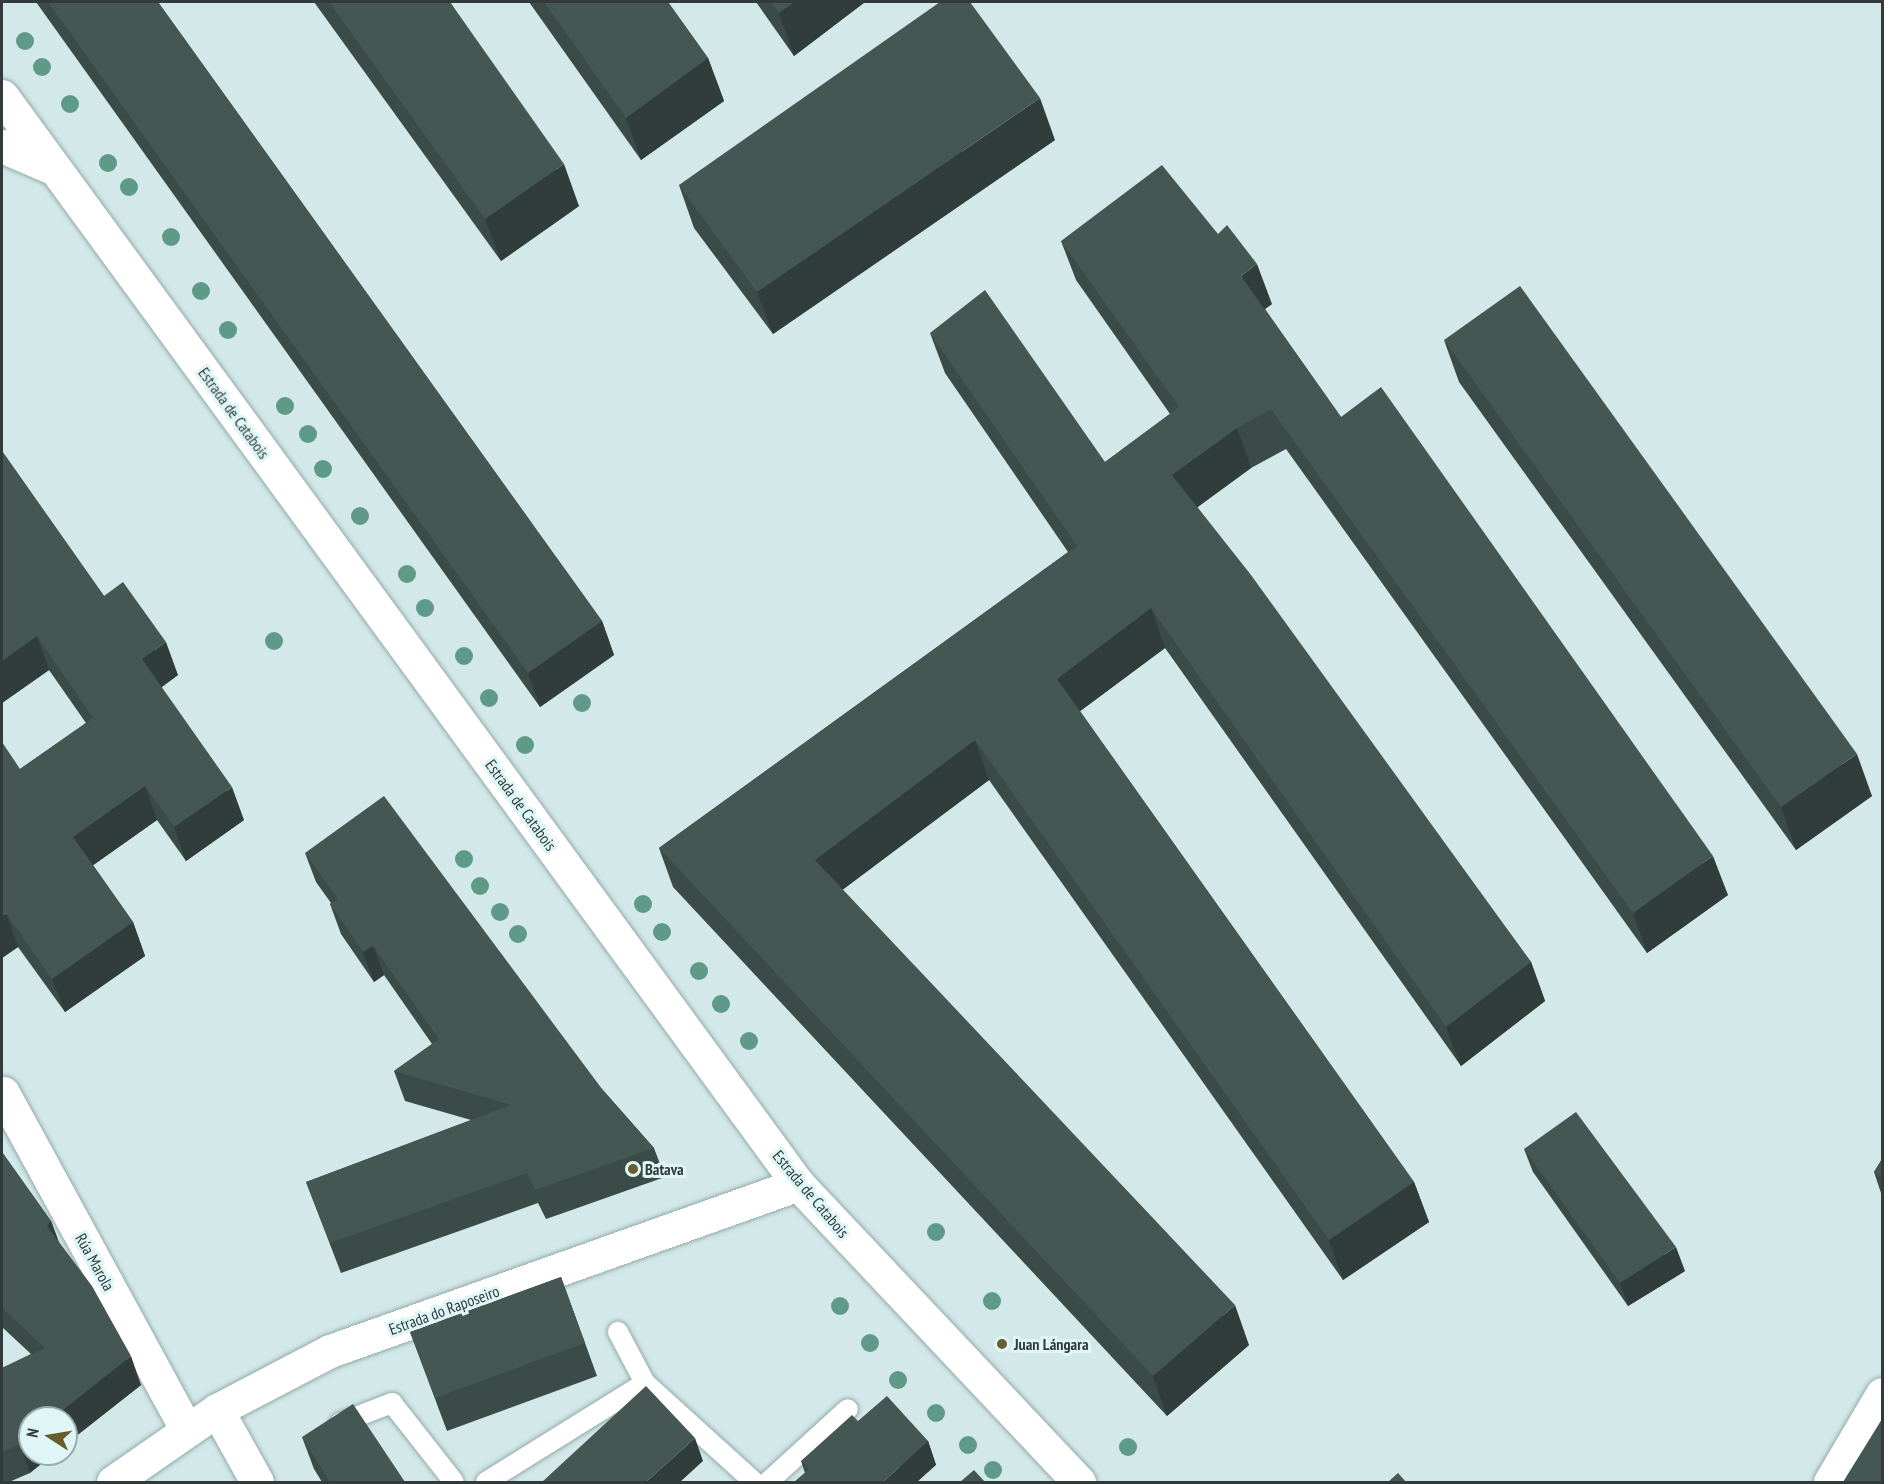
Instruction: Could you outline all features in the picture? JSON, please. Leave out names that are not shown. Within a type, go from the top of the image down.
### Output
[{"type":"main road","name":"Estrada de Catabois","points":[[2,96],[798,1184],[1078,1482]]},
{"type":"main road","points":[[2,146],[56,170]]},
{"type":"main road","name":"Rúa Marola","points":[[3,1093],[188,1430]]},
{"type":"main road","name":"Estrada do Raposeiro","points":[[113,1482],[217,1410],[330,1351],[798,1184]]},
{"type":"main road","points":[[1830,1482],[1882,1394]]},
{"type":"main road","points":[[217,1410],[257,1482]]},
{"type":"lane","points":[[618,1332],[645,1383],[754,1482]]},
{"type":"lane","points":[[486,1482],[645,1383]]},
{"type":"lane","points":[[340,1423],[392,1403],[454,1482]]},
{"type":"lane","points":[[768,1482],[848,1409]]},
{"type":"building","points":[[48,2],[158,2],[602,621],[528,673]]},
{"type":"building","points":[[329,2],[450,2],[564,164],[485,219]]},
{"type":"building","points":[[544,2],[668,2],[708,58],[626,118]]},
{"type":"building","points":[[771,2],[794,2],[779,13]]},
{"type":"building","points":[[940,2],[970,2],[1040,98],[757,292],[679,185]]},
{"type":"building","points":[[1162,165],[1218,234],[1227,225],[1257,264],[1241,276],[1341,417],[1381,387],[1713,856],[1633,913],[1271,409],[1237,428],[1172,475],[1251,575],[1531,962],[1446,1027],[1151,608],[1057,679],[1414,1182],[1329,1240],[975,740],[815,860],[1235,1305],[1153,1376],[659,848],[1077,546],[930,333],[985,290],[1105,462],[1179,407],[1061,241]]},
{"type":"building","points":[[1520,286],[1857,754],[1781,807],[1444,340]]},
{"type":"building","points":[[2,451],[104,596],[123,582],[166,642],[142,659],[232,787],[174,827],[145,786],[73,837],[133,922],[52,979],[6,913],[2,916],[2,742],[20,769],[93,718],[37,636],[2,661]]},
{"type":"building","points":[[384,796],[602,1089],[654,1148],[535,1190],[527,1173],[330,1243],[306,1182],[511,1105],[394,1071],[439,1039],[373,946],[363,952],[330,904],[338,899],[305,853]]},
{"type":"building","points":[[1576,1112],[1676,1247],[1620,1283],[1524,1149]]},
{"type":"building","points":[[2,1152],[51,1221],[47,1226],[92,1286],[131,1356],[68,1406],[18,1406],[18,1445],[2,1452],[2,1368],[45,1348],[2,1308]]},
{"type":"building","points":[[1882,1159],[1882,1178],[1874,1172]]},
{"type":"building","points":[[561,1277],[585,1343],[435,1398],[410,1332]]},
{"type":"building","points":[[646,1386],[695,1438],[646,1482],[542,1482]]},
{"type":"building","points":[[887,1396],[928,1441],[883,1482],[794,1482],[809,1469],[801,1461],[852,1415],[858,1421]]},
{"type":"building","points":[[353,1404],[405,1482],[330,1482],[302,1437]]},
{"type":"building","points":[[1882,1419],[1882,1482],[1843,1482]]},
{"type":"building","points":[[974,1470],[985,1482],[960,1482]]},
{"type":"building","points":[[1398,1473],[1406,1482],[1388,1482]]},
{"type":"place","name":"Batava","points":[[633,1169]]},
{"type":"place","name":"Juan Lángara","points":[[1002,1344]]}]
